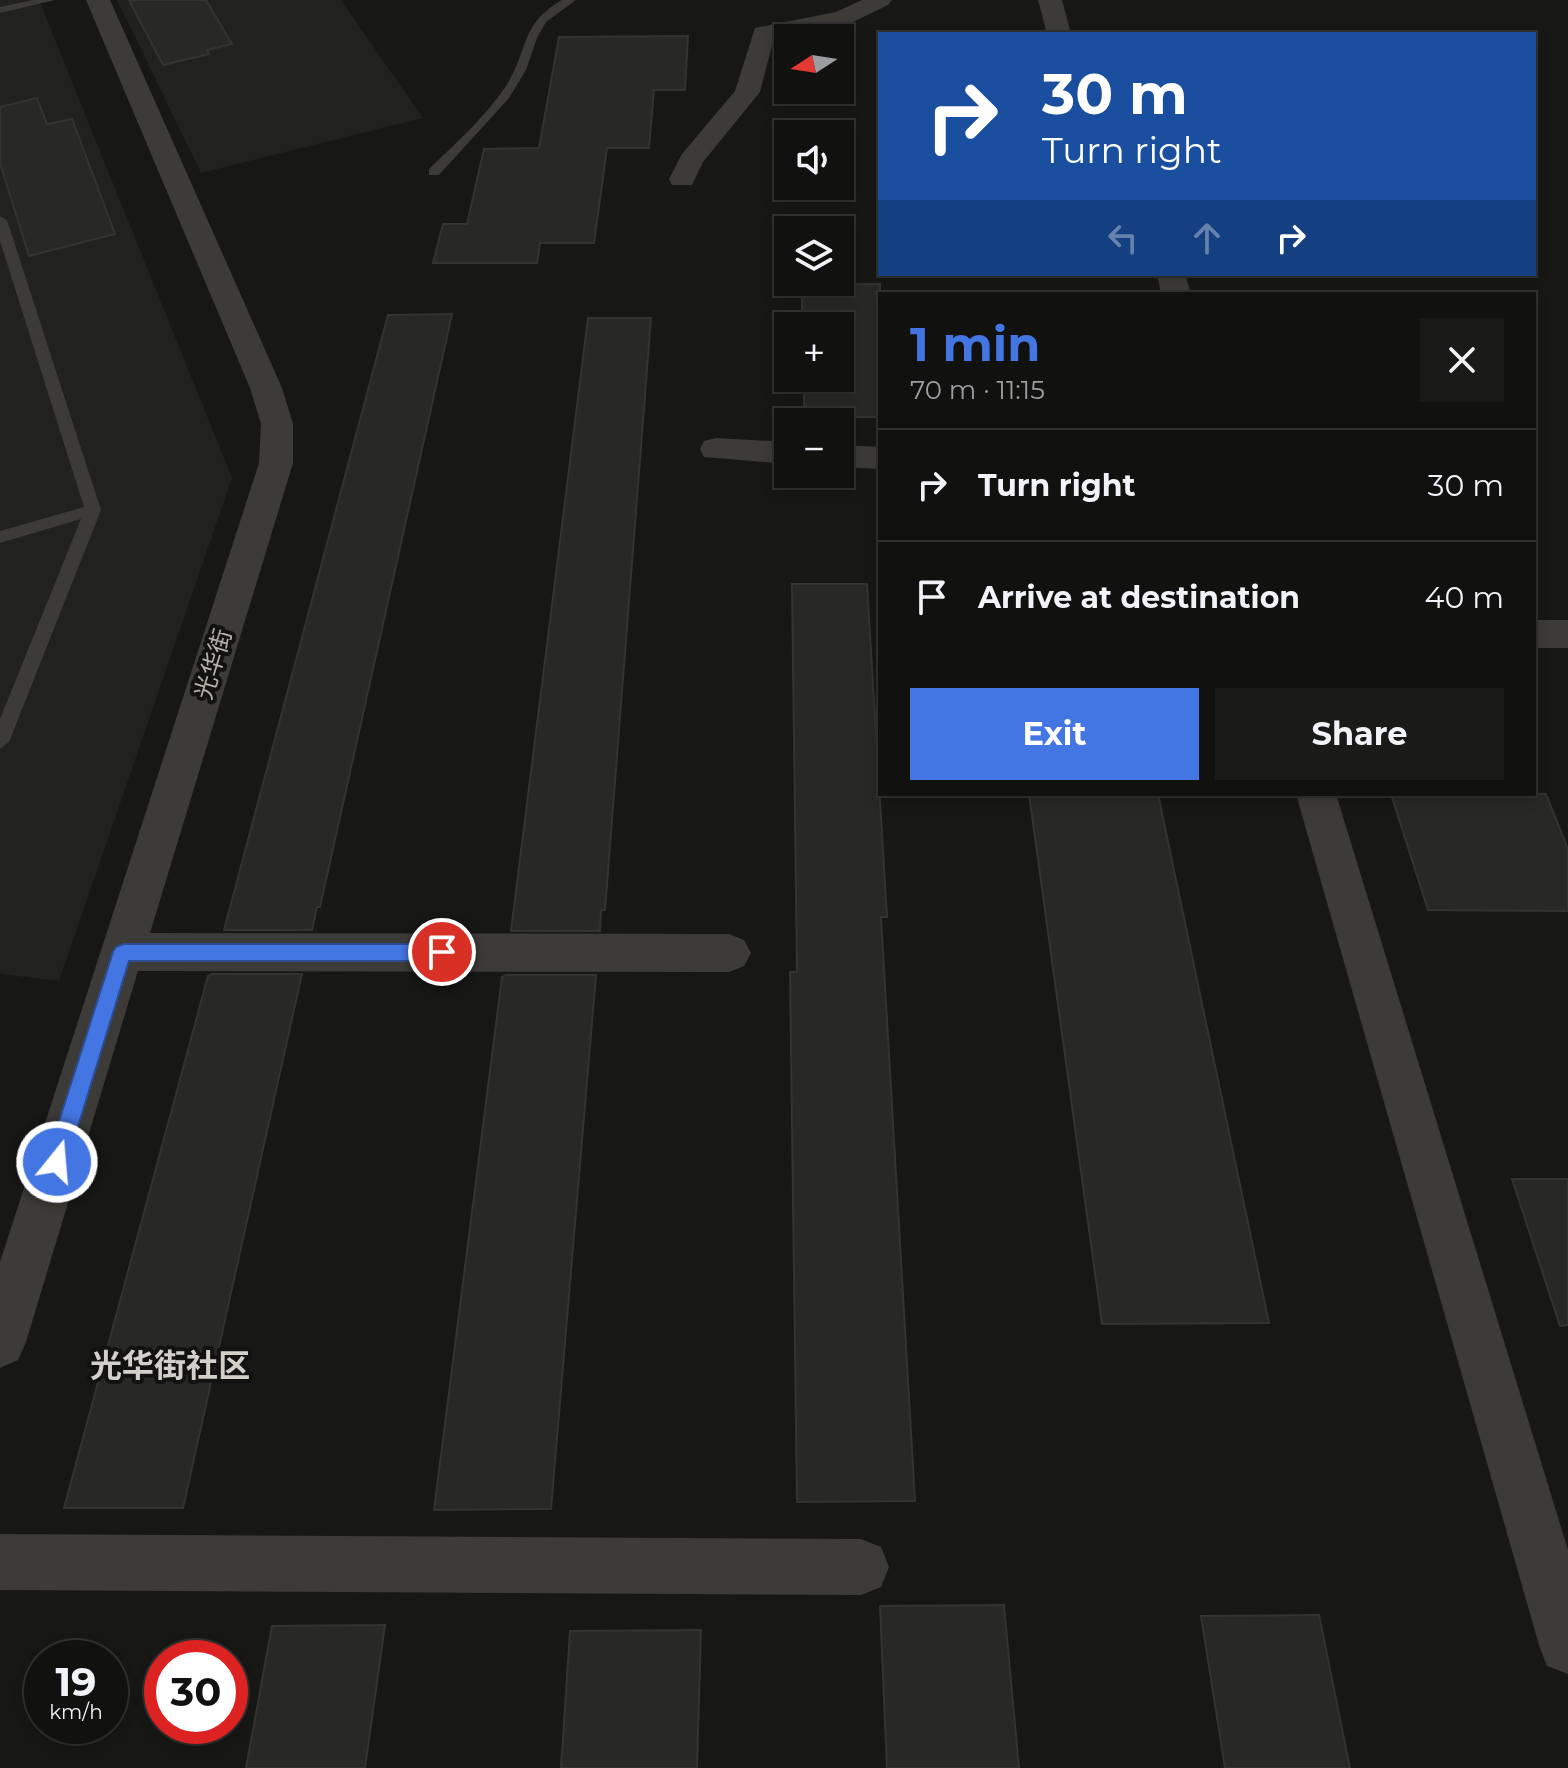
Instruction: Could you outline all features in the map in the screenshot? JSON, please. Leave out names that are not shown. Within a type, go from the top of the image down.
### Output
[{"type":"street","name":"光华街","points":[[0,1342],[276,463],[277,424],[241,325],[98,0]]},
{"type":"street","points":[[682,179],[691,160],[747,92],[763,33],[843,18],[880,0]]},
{"type":"street","points":[[1050,0],[1058,32]]},
{"type":"street","points":[[716,449],[774,452]]},
{"type":"street","points":[[854,457],[878,458]]},
{"type":"street","points":[[1536,634],[1568,634]]},
{"type":"street","points":[[1317,796],[1568,1645]]},
{"type":"street","points":[[123,952],[729,953]]},
{"type":"street","points":[[0,1562],[861,1567]]},
{"type":"lane","points":[[0,10],[49,0]]},
{"type":"lane","points":[[434,172],[514,82],[534,26],[552,9],[570,0]]},
{"type":"lane","points":[[0,220],[93,510],[0,742]]},
{"type":"lane","points":[[0,537],[93,510]]},
{"type":"shaded area","points":[[0,0],[39,0],[232,478],[59,981],[0,974]]},
{"type":"shaded area","points":[[117,0],[341,0],[423,118],[201,173]]},
{"type":"building","points":[[129,0],[206,0],[232,44],[207,50],[209,54],[163,65]]},
{"type":"building","points":[[688,36],[685,90],[654,90],[649,148],[607,148],[594,243],[540,243],[537,263],[433,263],[443,224],[467,224],[484,149],[539,148],[559,37]]},
{"type":"building","points":[[37,98],[47,124],[72,119],[115,234],[29,256],[0,163],[0,107]]},
{"type":"building","points":[[854,284],[880,284],[878,417],[854,417],[854,408],[804,408],[804,392],[854,392],[854,312],[802,312],[802,296],[854,296]]},
{"type":"building","points":[[452,314],[320,907],[317,907],[312,930],[224,930],[388,315]]},
{"type":"building","points":[[588,318],[651,318],[605,910],[601,910],[600,931],[511,931]]},
{"type":"building","points":[[792,584],[867,584],[887,917],[881,917],[915,1501],[797,1502],[790,972],[797,972]]},
{"type":"building","points":[[1546,794],[1568,849],[1568,911],[1428,910],[1392,796]]},
{"type":"building","points":[[1029,796],[1158,796],[1269,1323],[1102,1324]]},
{"type":"building","points":[[302,974],[183,1508],[64,1508],[208,976]]},
{"type":"building","points":[[596,975],[551,1509],[434,1510],[502,977]]},
{"type":"building","points":[[1512,1179],[1568,1179],[1568,1325],[1560,1326]]},
{"type":"building","points":[[1004,1605],[1019,1768],[887,1768],[880,1606]]},
{"type":"building","points":[[1319,1615],[1350,1768],[1225,1768],[1201,1616]]},
{"type":"building","points":[[385,1625],[365,1768],[246,1768],[272,1626]]},
{"type":"building","points":[[701,1630],[697,1768],[561,1768],[570,1631]]},
{"type":"district","name":"光华街社区","points":[[170,1365]]},
{"type":"route","points":[[57,1162],[123,952],[442,952]]}]
